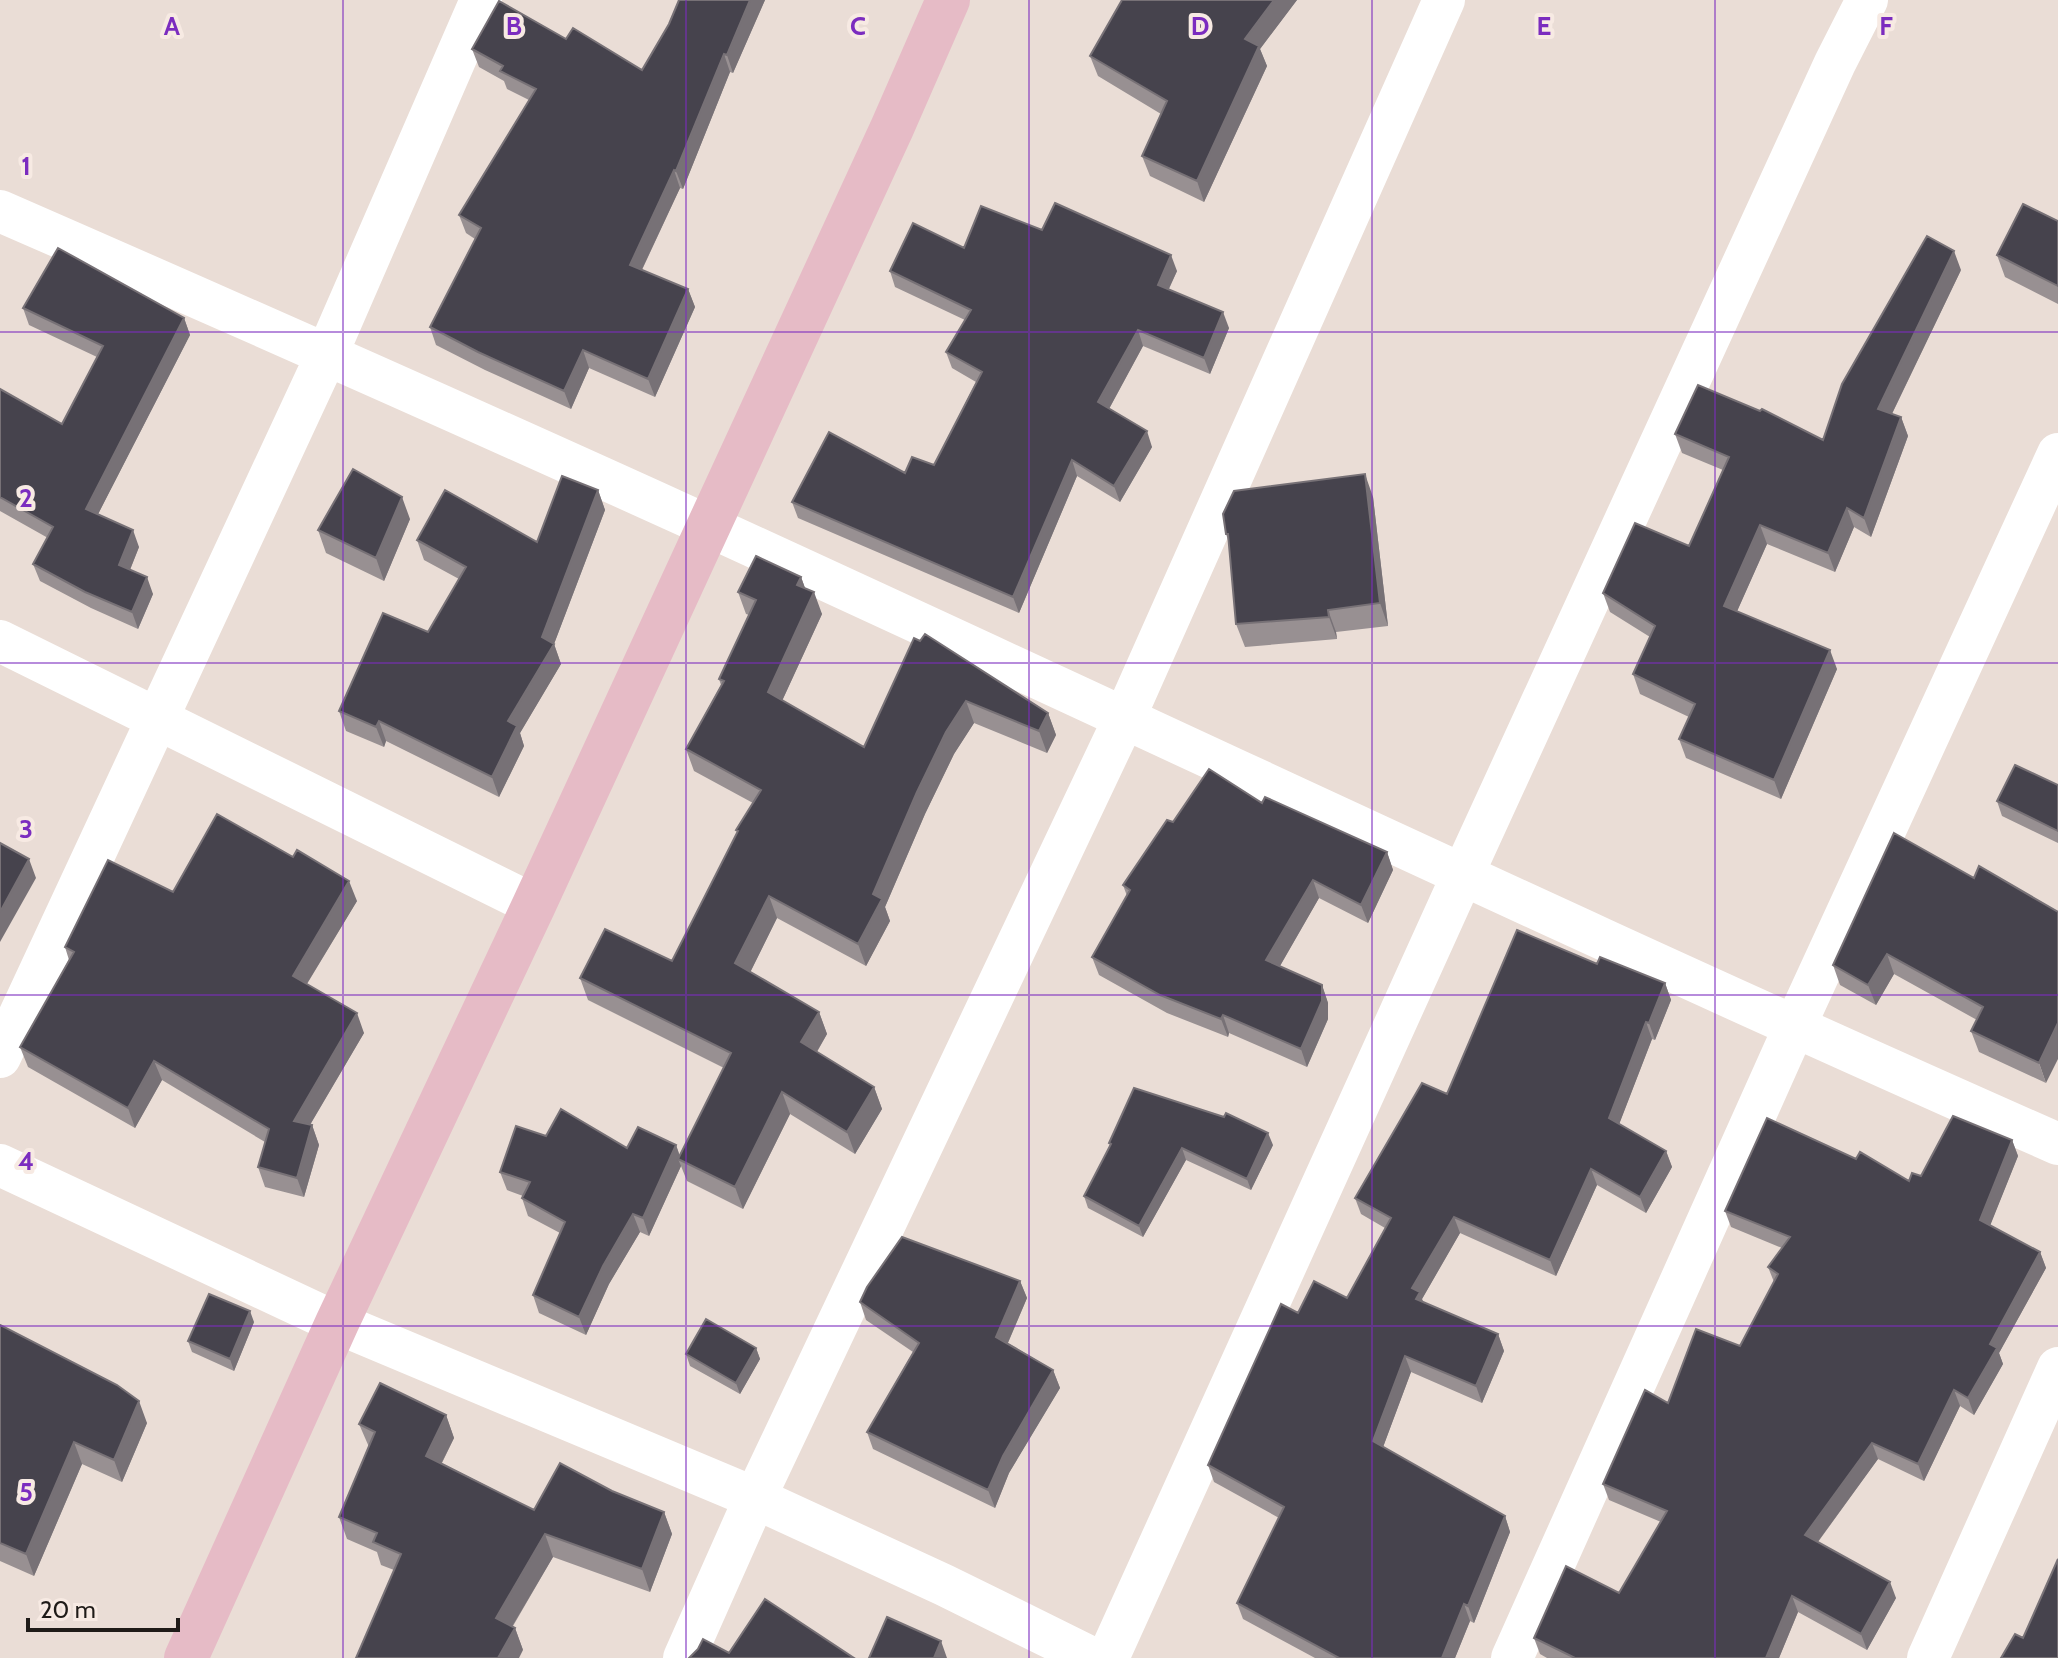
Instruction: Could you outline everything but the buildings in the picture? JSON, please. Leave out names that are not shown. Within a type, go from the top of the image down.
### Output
[{"type":"main road","points":[[186,1658],[337,1323],[534,905],[948,0]]},
{"type":"street","points":[[0,1057],[327,354],[481,0]]},
{"type":"street","points":[[684,1658],[755,1498],[1124,719],[1444,0]]},
{"type":"street","points":[[1108,1658],[1463,874],[1867,0]]},
{"type":"street","points":[[0,211],[327,354],[707,526],[1794,1028],[2058,1144]]},
{"type":"street","points":[[1512,1658],[1794,1028],[2058,454]]},
{"type":"street","points":[[0,641],[534,905]]},
{"type":"street","points":[[0,1165],[337,1323],[755,1498],[944,1585],[1092,1658]]},
{"type":"street","points":[[1928,1658],[2058,1368]]}]
